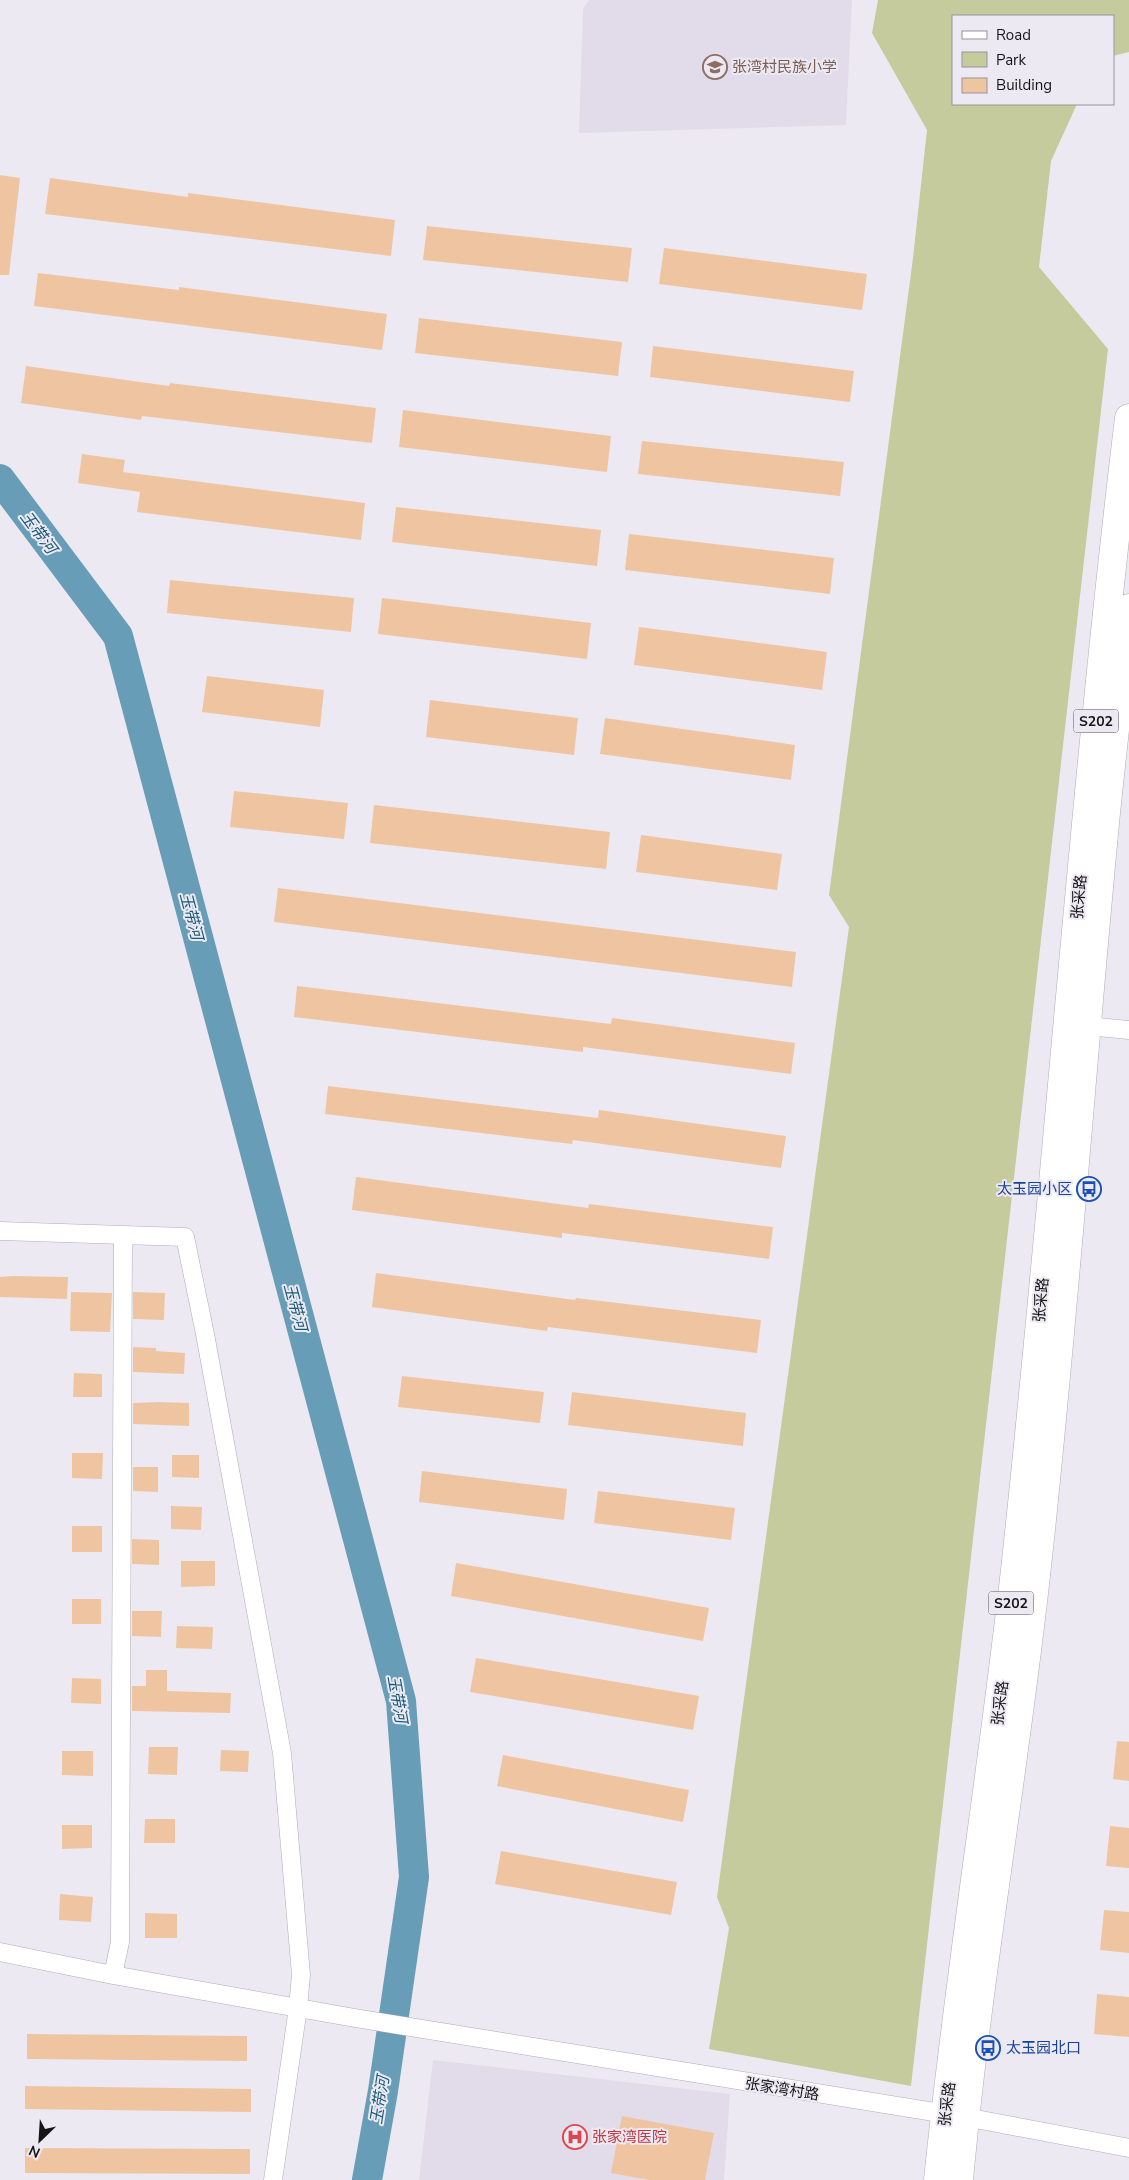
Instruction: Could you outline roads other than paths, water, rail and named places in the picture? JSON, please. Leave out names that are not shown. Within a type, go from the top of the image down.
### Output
[{"type":"main road","name":"张采路","points":[[938,2180],[955,2116],[1020,1718],[1038,1560],[1054,1402],[1077,1025],[1086,811],[1129,418]]},
{"type":"main road","name":"张采路","points":[[1077,1025],[1106,813],[1129,608]]},
{"type":"main road","name":"张采路","points":[[955,2116],[959,2180]]},
{"type":"street","points":[[1077,1025],[1129,1030]]},
{"type":"street","points":[[0,1231],[185,1237],[205,1334],[282,1752],[301,1976],[273,2180]]},
{"type":"street","points":[[112,1975],[120,1942],[123,1235]]},
{"type":"street","name":"张家湾村路","points":[[0,1952],[112,1975],[434,2032],[955,2116],[1129,2148]]},
{"type":"waterway","name":"玉带河","points":[[0,479],[118,636],[401,1701],[414,1877],[383,2091],[367,2180]]},
{"type":"place","name":"张湾村民族小学","points":[[715,67]]},
{"type":"place","name":"太玉园小区","points":[[1089,1189]]},
{"type":"place","name":"太玉园北口","points":[[988,2048]]},
{"type":"place","name":"张家湾医院","points":[[575,2137]]}]
